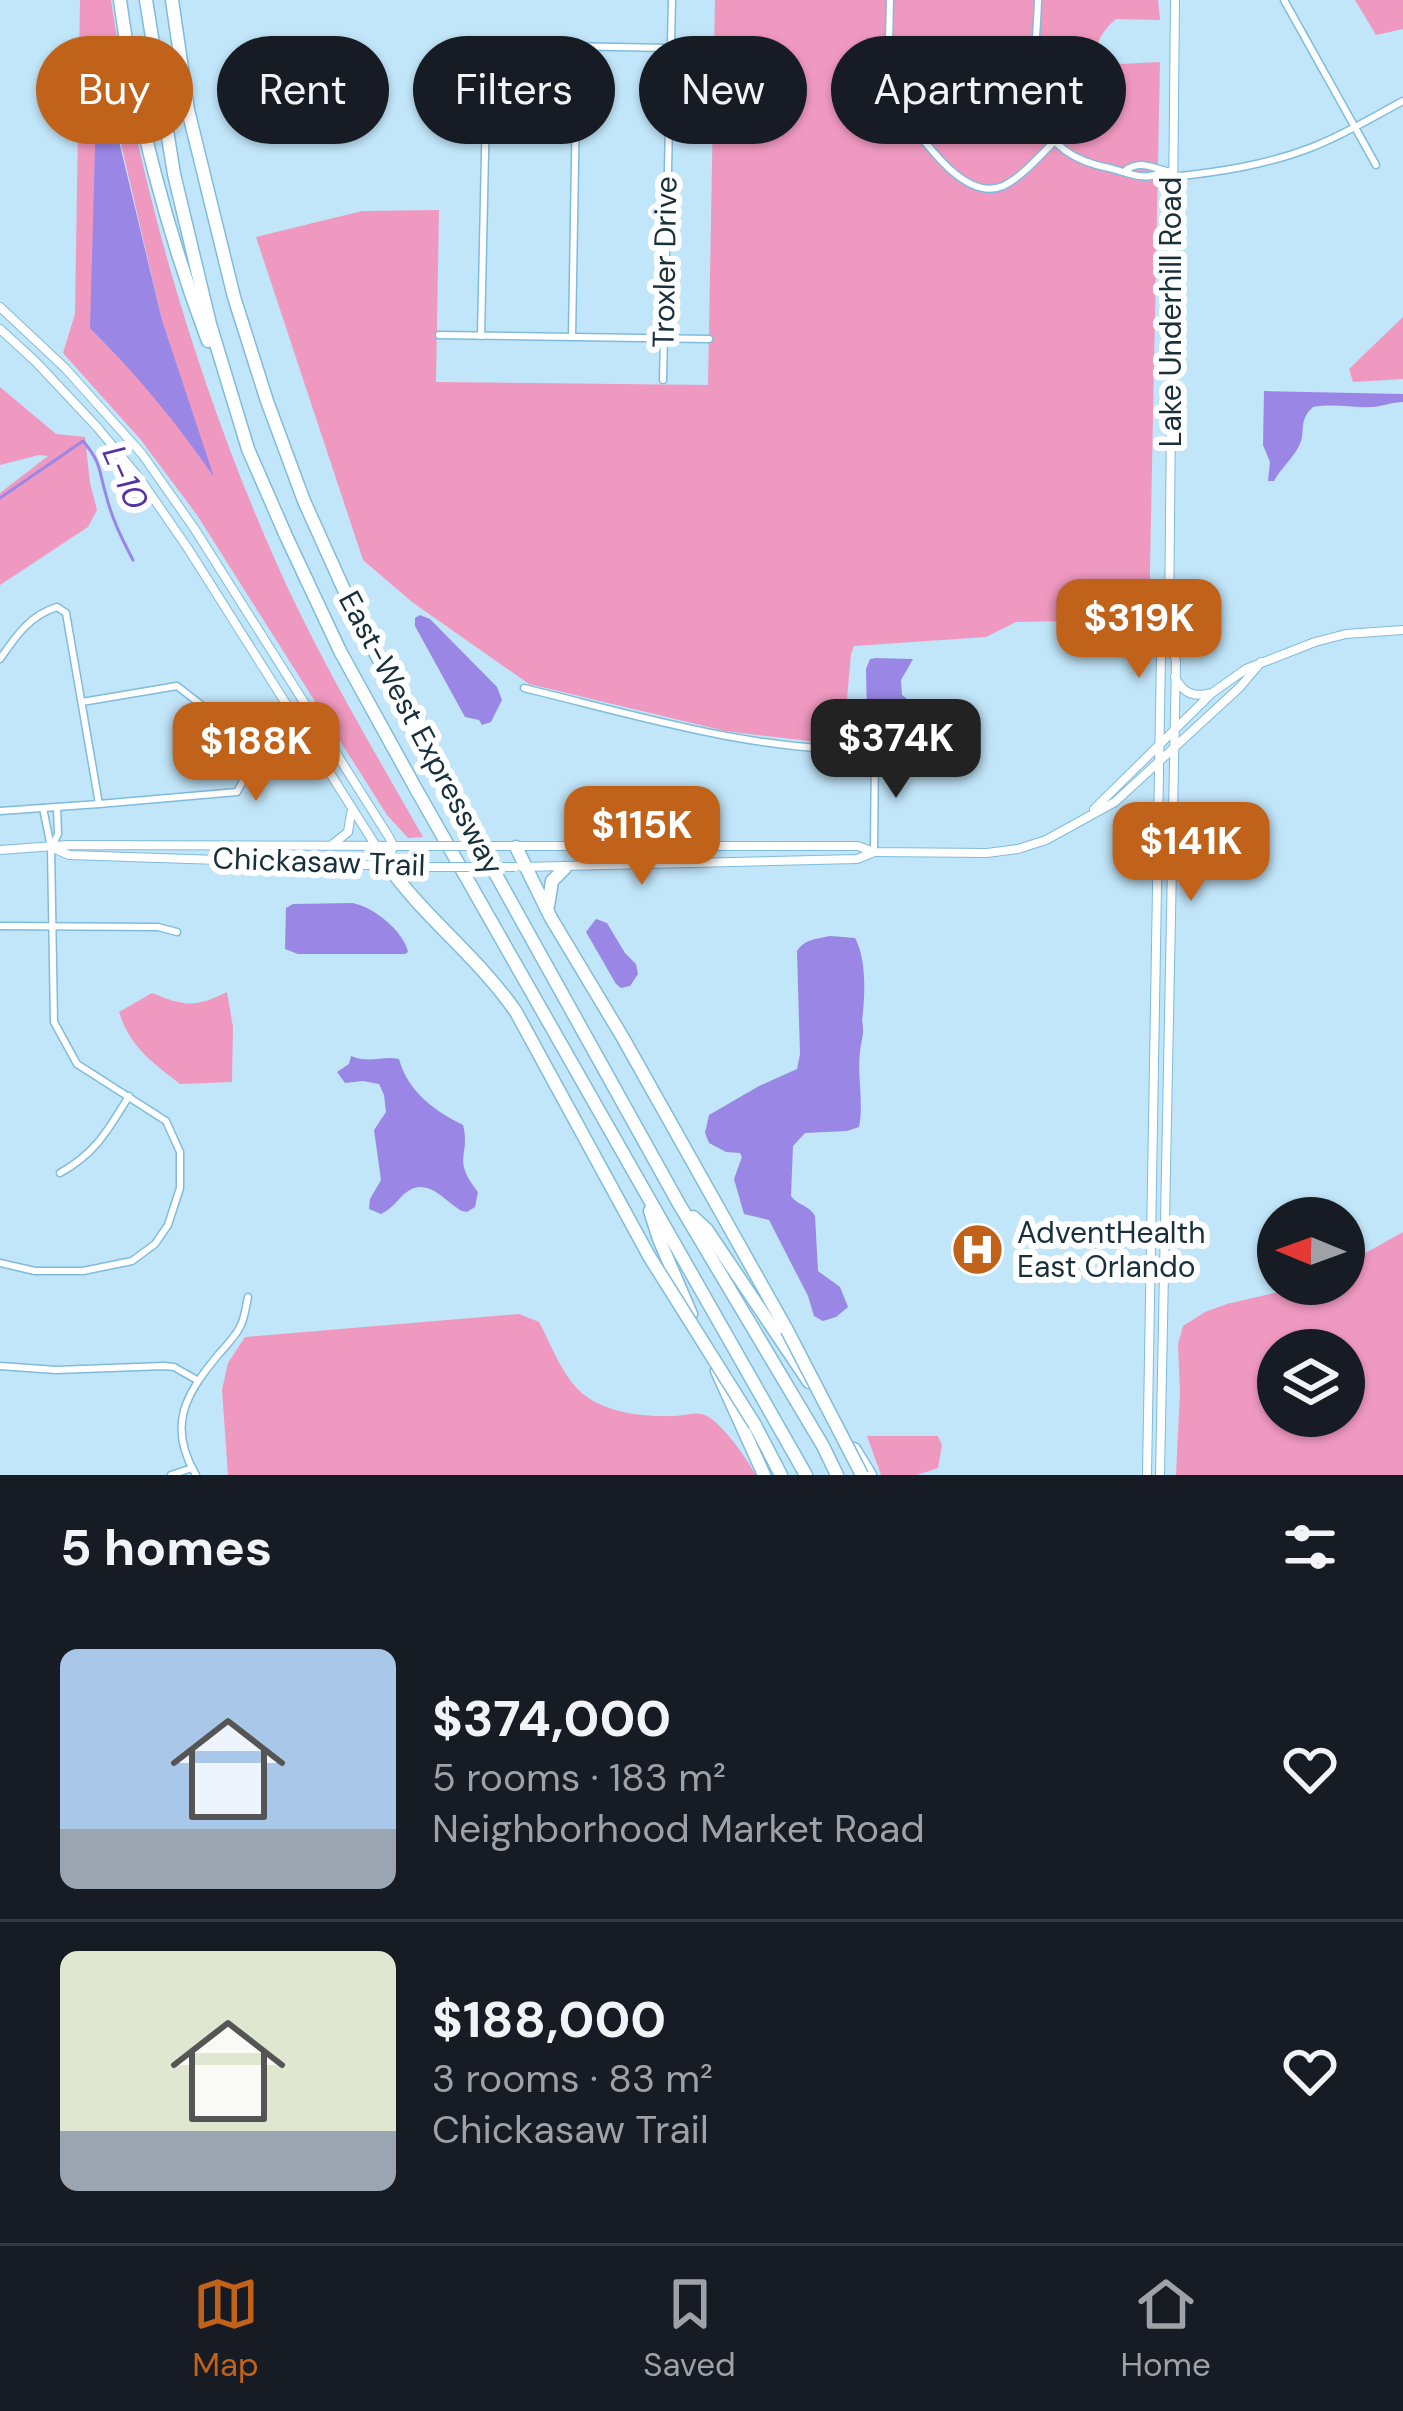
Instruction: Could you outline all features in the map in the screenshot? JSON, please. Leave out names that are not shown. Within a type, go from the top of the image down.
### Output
[{"type":"highway","points":[[121,0],[155,172],[193,302],[248,448]]},
{"type":"highway","name":"East-West Expressway","points":[[146,0],[174,174],[210,324],[248,448],[286,536],[351,671],[501,943],[806,1475]]},
{"type":"highway","name":"East-West Expressway","points":[[172,0],[188,110],[234,297],[304,501],[354,612],[679,1204],[837,1475]]},
{"type":"highway","points":[[509,846],[623,1038],[866,1475]]},
{"type":"highway","points":[[388,866],[420,907],[498,986],[516,1012],[649,1256],[781,1475]]},
{"type":"highway","points":[[549,914],[552,881],[565,868]]},
{"type":"highway","points":[[643,1186],[683,1299],[764,1475]]},
{"type":"highway","points":[[679,1204],[707,1230],[866,1475]]},
{"type":"street","name":"Troxler Drive","points":[[670,36],[672,0]]},
{"type":"street","points":[[889,36],[890,0]]},
{"type":"street","points":[[1037,36],[1038,0]]},
{"type":"street","name":"Lake Underhill Road","points":[[1160,1475],[1176,662],[1169,624],[1169,173],[1175,0]]},
{"type":"street","points":[[1284,0],[1376,165]]},
{"type":"street","points":[[1057,144],[1079,159],[1132,176],[1209,173],[1266,163],[1313,147],[1403,101]]},
{"type":"street","points":[[481,336],[485,144]]},
{"type":"street","points":[[572,337],[576,144]]},
{"type":"street","name":"Troxler Drive","points":[[663,380],[667,144]]},
{"type":"street","points":[[929,144],[956,176],[977,188],[991,189],[1004,185],[1052,144]]},
{"type":"street","points":[[0,308],[65,368],[142,454],[194,528],[393,845],[388,866]]},
{"type":"street","points":[[0,329],[82,410],[140,479],[388,866]]},
{"type":"street","points":[[439,335],[709,339]]},
{"type":"street","points":[[0,659],[26,624],[50,608],[61,608],[68,617],[99,804]]},
{"type":"street","name":"Lake Underhill Road","points":[[1147,1475],[1157,800],[1161,654],[1169,624]]},
{"type":"street","name":"Chickasaw Trail","points":[[1090,814],[1213,693],[1246,669],[1346,634],[1403,630]]},
{"type":"street","name":"Chickasaw Trail","points":[[0,850],[90,844],[858,846],[874,852],[1009,851],[1046,840],[1115,802],[1261,662]]},
{"type":"street","points":[[1175,676],[1192,695],[1213,693]]},
{"type":"street","points":[[0,811],[237,793],[256,754],[248,741],[177,686],[82,702]]},
{"type":"street","points":[[524,688],[722,736],[802,748],[875,750],[874,852]]},
{"type":"street","points":[[1131,788],[1144,788],[1157,800]]},
{"type":"street","points":[[332,845],[348,832],[350,806]]},
{"type":"street","points":[[51,848],[58,835],[57,807]]},
{"type":"street","points":[[0,1263],[35,1271],[83,1271],[132,1261],[155,1244],[180,1188],[180,1152],[166,1120],[77,1064],[54,1022],[51,848],[43,808]]},
{"type":"street","name":"Chickasaw Trail","points":[[51,848],[68,855],[565,868],[857,859],[874,852]]},
{"type":"street","points":[[0,926],[158,927],[177,932]]},
{"type":"street","points":[[1154,1028],[1166,1058]]},
{"type":"street","points":[[60,1172],[100,1143],[129,1096]]},
{"type":"street","points":[[1152,1135],[1165,1167]]},
{"type":"street","points":[[171,1475],[194,1472],[181,1430],[186,1401],[197,1380],[236,1334],[248,1297]]},
{"type":"street","points":[[0,1366],[56,1370],[164,1366],[197,1380]]},
{"type":"street","points":[[1149,1380],[1162,1381]]},
{"type":"shaded area","points":[[80,0],[111,0],[117,36],[79,36]]},
{"type":"shaded area","points":[[715,0],[1158,0],[1160,20],[1116,19],[1101,36],[831,36],[831,144],[1126,144],[1126,64],[1160,62],[1149,619],[1138,645],[1110,631],[1062,621],[1016,622],[986,637],[854,646],[843,745],[725,731],[529,684],[412,602],[363,560],[256,237],[362,211],[439,210],[436,382],[708,385],[712,144],[807,144],[807,36],[714,36]]},
{"type":"shaded area","points":[[1355,0],[1403,0],[1403,29],[1376,35]]},
{"type":"shaded area","points":[[78,144],[96,144],[91,328],[177,423],[212,472],[162,320],[121,144],[138,144],[197,357],[248,496],[292,597],[423,837],[408,838],[387,815],[197,515],[141,440],[63,353],[75,314]]},
{"type":"shaded area","points":[[95,144],[120,144],[162,320],[214,477],[155,400],[90,328]]},
{"type":"shaded area","points":[[1403,317],[1403,379],[1353,382],[1349,369]]},
{"type":"shaded area","points":[[0,387],[56,434],[85,437],[97,510],[88,527],[0,585],[0,493],[48,456],[0,465]]},
{"type":"shaded area","points":[[1264,391],[1403,394],[1403,402],[1313,407],[1305,417],[1296,450],[1274,481],[1268,481]]},
{"type":"shaded area","points":[[420,615],[430,619],[497,687],[502,700],[491,722],[482,725],[465,717],[415,626]]},
{"type":"shaded area","points":[[870,659],[913,659],[901,680],[913,722],[901,734],[891,735],[867,719],[866,669]]},
{"type":"shaded area","points":[[353,903],[387,922],[408,952],[298,954],[285,949],[286,908]]},
{"type":"shaded area","points":[[596,919],[607,923],[636,964],[638,974],[630,986],[616,984],[586,932]]},
{"type":"shaded area","points":[[830,936],[855,938],[862,957],[864,990],[859,1127],[805,1133],[793,1146],[791,1196],[815,1216],[818,1271],[840,1287],[848,1307],[823,1321],[814,1316],[769,1220],[744,1214],[734,1179],[740,1153],[709,1143],[705,1133],[709,1115],[797,1069],[797,951],[807,942]]},
{"type":"shaded area","points":[[227,992],[233,1027],[232,1082],[180,1084],[136,1044],[119,1012],[152,993],[190,1003]]},
{"type":"shaded area","points":[[351,1056],[399,1059],[424,1099],[463,1125],[463,1164],[478,1192],[475,1207],[462,1211],[434,1191],[419,1187],[381,1214],[369,1209],[381,1180],[374,1130],[386,1112],[384,1095],[379,1084],[345,1083],[337,1072],[349,1064]]},
{"type":"shaded area","points":[[1403,1232],[1403,1475],[1176,1475],[1178,1344],[1183,1326],[1227,1304],[1257,1297],[1257,1305],[1365,1305],[1365,1253]]},
{"type":"shaded area","points":[[519,1314],[539,1322],[563,1370],[583,1394],[626,1412],[708,1417],[732,1440],[756,1475],[228,1475],[222,1390],[228,1363],[245,1337]]},
{"type":"shaded area","points":[[867,1436],[938,1436],[942,1445],[938,1468],[917,1475],[881,1475]]},
{"type":"waterway","name":"L-10","points":[[0,498],[83,441],[97,461],[111,512],[133,560]]},
{"type":"place","name":"AdventHealth East Orlando","points":[[978,1250]]}]
